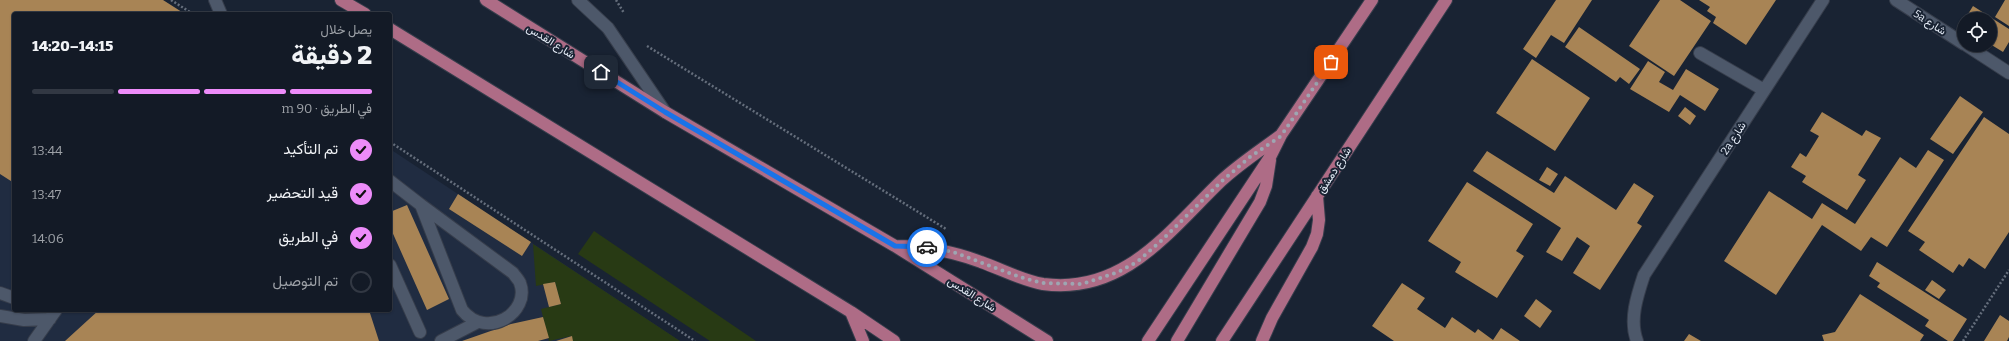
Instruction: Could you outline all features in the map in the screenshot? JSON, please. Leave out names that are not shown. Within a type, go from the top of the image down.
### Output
[{"type":"main road","points":[[341,0],[362,12]]},
{"type":"main road","name":"شارع القدس","points":[[486,0],[665,112],[895,246],[1047,341]]},
{"type":"main road","points":[[1148,341],[1270,157],[1281,136],[1372,0]]},
{"type":"main road","name":"شارع دمشق","points":[[1222,341],[1446,0]]},
{"type":"main road","points":[[392,30],[851,312],[894,341]]},
{"type":"main road","points":[[895,246],[922,246],[953,252],[1020,277],[1042,283],[1082,284],[1099,280],[1137,262],[1160,242],[1222,181],[1250,157],[1281,136]]},
{"type":"main road","points":[[1177,341],[1260,202],[1266,186],[1270,157]]},
{"type":"main road","points":[[1262,341],[1272,318],[1312,247],[1317,234],[1319,220],[1317,196]]},
{"type":"main road","points":[[851,312],[863,341]]},
{"type":"street","points":[[215,0],[219,12]]},
{"type":"street","points":[[578,0],[608,28],[665,112]]},
{"type":"street","name":"2a شارع","points":[[1637,341],[1635,335],[1635,305],[1644,275],[1822,0]]},
{"type":"street","name":"5a شارع","points":[[1896,0],[1957,39]]},
{"type":"street","name":"5a شارع","points":[[1977,52],[2009,73]]},
{"type":"street","points":[[1700,53],[1764,90]]},
{"type":"street","points":[[392,183],[513,273],[520,283],[522,296],[518,308],[493,325],[476,323],[468,318],[462,310],[421,205]]},
{"type":"street","points":[[392,269],[420,332]]},
{"type":"street","points":[[0,293],[12,297]]},
{"type":"street","points":[[0,316],[24,320],[53,315]]},
{"type":"street","points":[[34,341],[53,315]]},
{"type":"street","points":[[441,341],[476,323]]},
{"type":"path","points":[[171,0],[190,12]]},
{"type":"path","points":[[616,0],[625,15]]},
{"type":"path","points":[[644,44],[951,232]]},
{"type":"path","points":[[392,143],[695,341]]},
{"type":"path","points":[[1963,341],[2009,270]]},
{"type":"shaded area","points":[[0,0],[163,0],[182,12],[12,12],[12,312],[392,312],[392,150],[680,341],[0,341]]},
{"type":"green space","points":[[594,231],[756,341],[710,341],[578,254]]},
{"type":"green space","points":[[533,244],[680,341],[573,341],[571,336],[549,341],[541,309],[561,304],[555,282],[536,286]]},
{"type":"building","points":[[0,0],[163,0],[182,12],[12,12],[12,182],[0,174]]},
{"type":"building","points":[[1556,0],[1592,0],[1564,43],[1551,35],[1536,58],[1523,49]]},
{"type":"building","points":[[1660,0],[1680,0],[1711,21],[1674,76],[1629,46]]},
{"type":"building","points":[[1699,0],[1776,0],[1746,45],[1713,23],[1716,17],[1707,11],[1710,7]]},
{"type":"building","points":[[2005,0],[2009,0],[2009,26],[1997,18],[1997,14]]},
{"type":"building","points":[[1973,6],[1982,12],[1969,12]]},
{"type":"building","points":[[1997,21],[2009,29],[2009,42],[2003,52],[1997,48]]},
{"type":"building","points":[[1579,27],[1640,69],[1629,84],[1620,77],[1616,82],[1565,47]]},
{"type":"building","points":[[1532,59],[1590,98],[1555,151],[1496,113]]},
{"type":"building","points":[[1648,61],[1665,72],[1659,82],[1673,90],[1686,69],[1719,89],[1705,111],[1680,95],[1669,112],[1630,89]]},
{"type":"building","points":[[1960,96],[1983,112],[1953,154],[1930,139]]},
{"type":"building","points":[[1685,107],[1696,116],[1690,125],[1678,116]]},
{"type":"building","points":[[1822,112],[1862,136],[1866,130],[1881,138],[1858,175],[1866,180],[1847,210],[1802,182],[1806,176],[1791,167],[1800,153],[1806,157],[1819,136],[1810,131]]},
{"type":"building","points":[[1984,117],[2009,134],[2009,232],[1985,269],[1969,258],[1963,267],[1959,264],[1953,273],[1919,250],[1925,242],[1908,231]]},
{"type":"building","points":[[1928,150],[1944,160],[1887,247],[1871,237],[1861,251],[1822,225],[1776,295],[1724,261],[1769,191],[1812,219],[1822,203],[1855,224],[1900,157],[1916,168]]},
{"type":"building","points":[[1487,151],[1554,193],[1565,176],[1616,210],[1634,183],[1654,196],[1637,223],[1642,226],[1600,290],[1573,273],[1590,246],[1577,237],[1562,261],[1546,252],[1561,228],[1473,171]]},
{"type":"building","points":[[1547,167],[1558,174],[1550,186],[1539,180]]},
{"type":"building","points":[[1467,182],[1533,224],[1516,251],[1524,256],[1497,298],[1455,272],[1461,262],[1428,241]]},
{"type":"building","points":[[458,194],[531,242],[522,256],[449,209]]},
{"type":"building","points":[[407,205],[449,299],[427,310],[392,231],[392,211]]},
{"type":"building","points":[[1877,262],[1967,319],[1953,341],[1948,341],[1925,326],[1929,320],[1877,287],[1880,283],[1869,276]]},
{"type":"building","points":[[1932,280],[1946,290],[1939,299],[1925,290]]},
{"type":"building","points":[[555,282],[561,304],[549,307],[543,284]]},
{"type":"building","points":[[1402,283],[1425,298],[1417,309],[1445,328],[1452,317],[1475,333],[1478,329],[1493,340],[1501,328],[1520,341],[1394,341],[1372,326]]},
{"type":"building","points":[[1860,294],[1924,335],[1920,341],[1824,341],[1822,335],[1835,332]]},
{"type":"building","points":[[1536,299],[1552,311],[1540,328],[1524,316]]},
{"type":"building","points":[[97,312],[370,312],[379,341],[65,341]]},
{"type":"building","points":[[2000,315],[2009,321],[2009,337],[2007,341],[1984,341]]},
{"type":"building","points":[[543,317],[549,338],[538,341],[462,341],[511,324]]},
{"type":"building","points":[[1689,334],[1701,341],[1684,341]]},
{"type":"building","points":[[572,336],[573,341],[556,341]]},
{"type":"way so far","points":[[927,247],[953,252],[1020,277],[1055,285],[1082,284],[1099,280],[1118,272],[1137,262],[1160,242],[1222,181],[1250,157],[1281,136],[1331,62]]},
{"type":"route","points":[[601,72],[665,112],[895,246],[927,247]]}]
